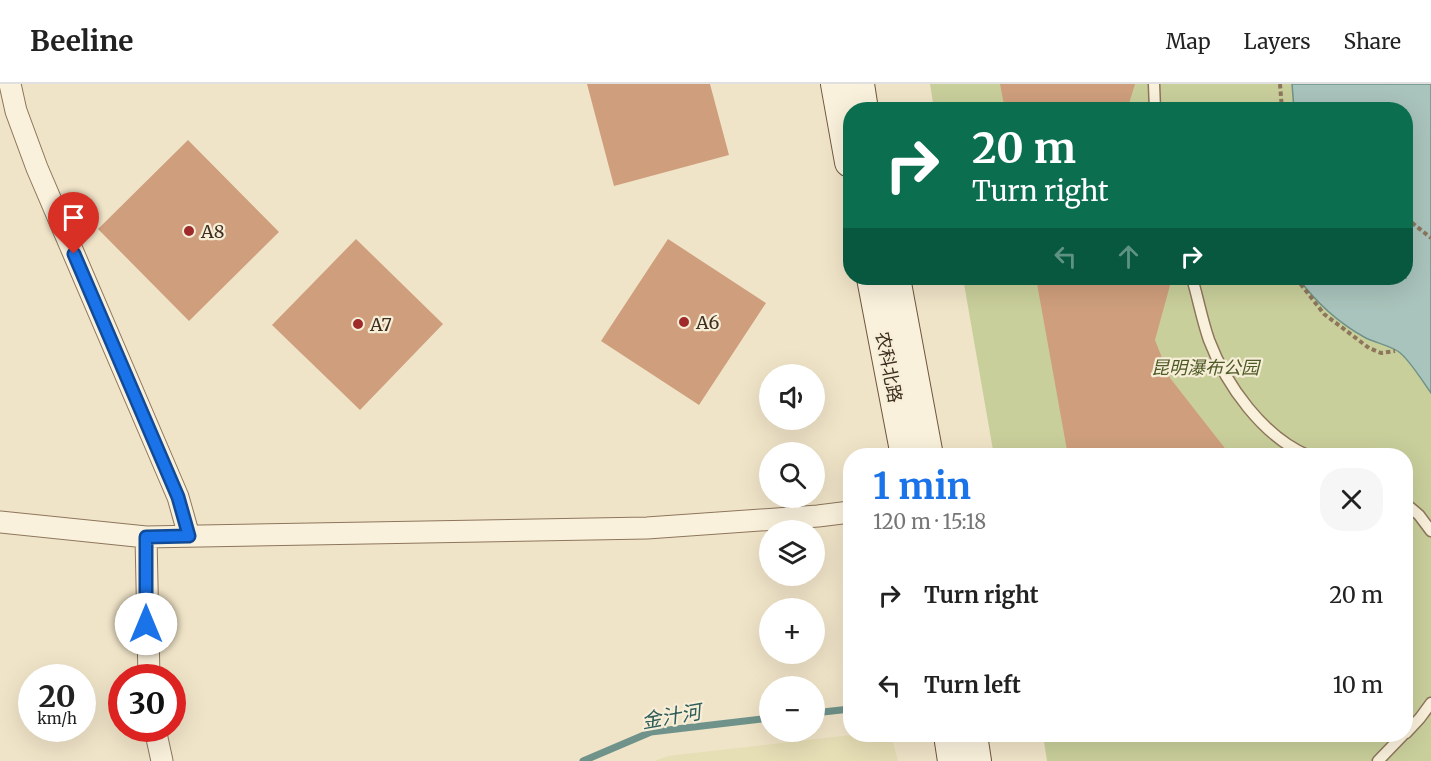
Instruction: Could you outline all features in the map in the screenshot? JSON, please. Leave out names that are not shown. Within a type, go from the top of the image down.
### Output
[{"type":"main road","points":[[836,84],[843,123]]},
{"type":"main road","points":[[858,84],[861,102]]},
{"type":"main road","name":"农科北路","points":[[873,285],[904,448]]},
{"type":"main road","name":"农科北路","points":[[896,285],[927,448]]},
{"type":"main road","points":[[950,742],[953,761]]},
{"type":"main road","points":[[973,742],[976,761]]},
{"type":"street","points":[[10,84],[16,111],[37,168],[178,497],[189,536]]},
{"type":"street","points":[[0,522],[146,537],[647,528],[843,513]]},
{"type":"street","points":[[146,537],[148,664]]},
{"type":"street","points":[[158,742],[162,761]]},
{"type":"lane","points":[[1154,84],[1155,102]]},
{"type":"lane","points":[[1194,285],[1209,341],[1233,388],[1263,427],[1296,448]]},
{"type":"lane","points":[[1413,510],[1431,531]]},
{"type":"lane","points":[[1413,725],[1431,703]]},
{"type":"lane","points":[[1378,761],[1396,742]]},
{"type":"path","points":[[1280,84],[1281,102]]},
{"type":"path","points":[[1413,224],[1431,238]]},
{"type":"path","points":[[1301,285],[1324,314],[1369,348],[1381,353],[1395,351]]},
{"type":"shaded area","points":[[843,736],[843,742],[893,742],[898,761],[654,761],[668,756],[790,742],[825,742],[825,738]]},
{"type":"green space","name":"昆明瀑布公园","points":[[930,84],[1431,84],[1431,761],[1047,761],[1044,742],[1413,742],[1413,448],[993,448],[964,285],[1413,285],[1413,102],[933,102]]},
{"type":"water","points":[[1292,84],[1431,84],[1431,393],[1403,355],[1364,337],[1346,325],[1320,303],[1304,285],[1413,285],[1413,102],[1293,102]]},
{"type":"building","points":[[587,84],[710,84],[729,155],[614,186]]},
{"type":"building","points":[[1000,84],[1135,84],[1129,102],[1003,102]]},
{"type":"building","name":"A8","points":[[188,140],[279,232],[189,321],[98,229]]},
{"type":"building","name":"A7","points":[[356,239],[443,324],[360,410],[272,325]]},
{"type":"building","name":"A6","points":[[668,239],[766,303],[699,405],[601,341]]},
{"type":"building","points":[[1037,285],[1170,285],[1155,340],[1170,378],[1225,448],[1067,448]]},
{"type":"waterway","name":"金汁河","points":[[825,712],[843,710]]},
{"type":"waterway","name":"金汁河","points":[[583,761],[651,732],[759,719]]},
{"type":"place","name":"A8","points":[[189,231]]},
{"type":"place","name":"A6","points":[[684,322]]},
{"type":"place","name":"A7","points":[[358,324]]},
{"type":"route","points":[[74,254],[178,497],[189,536],[146,537],[146,624]]}]
